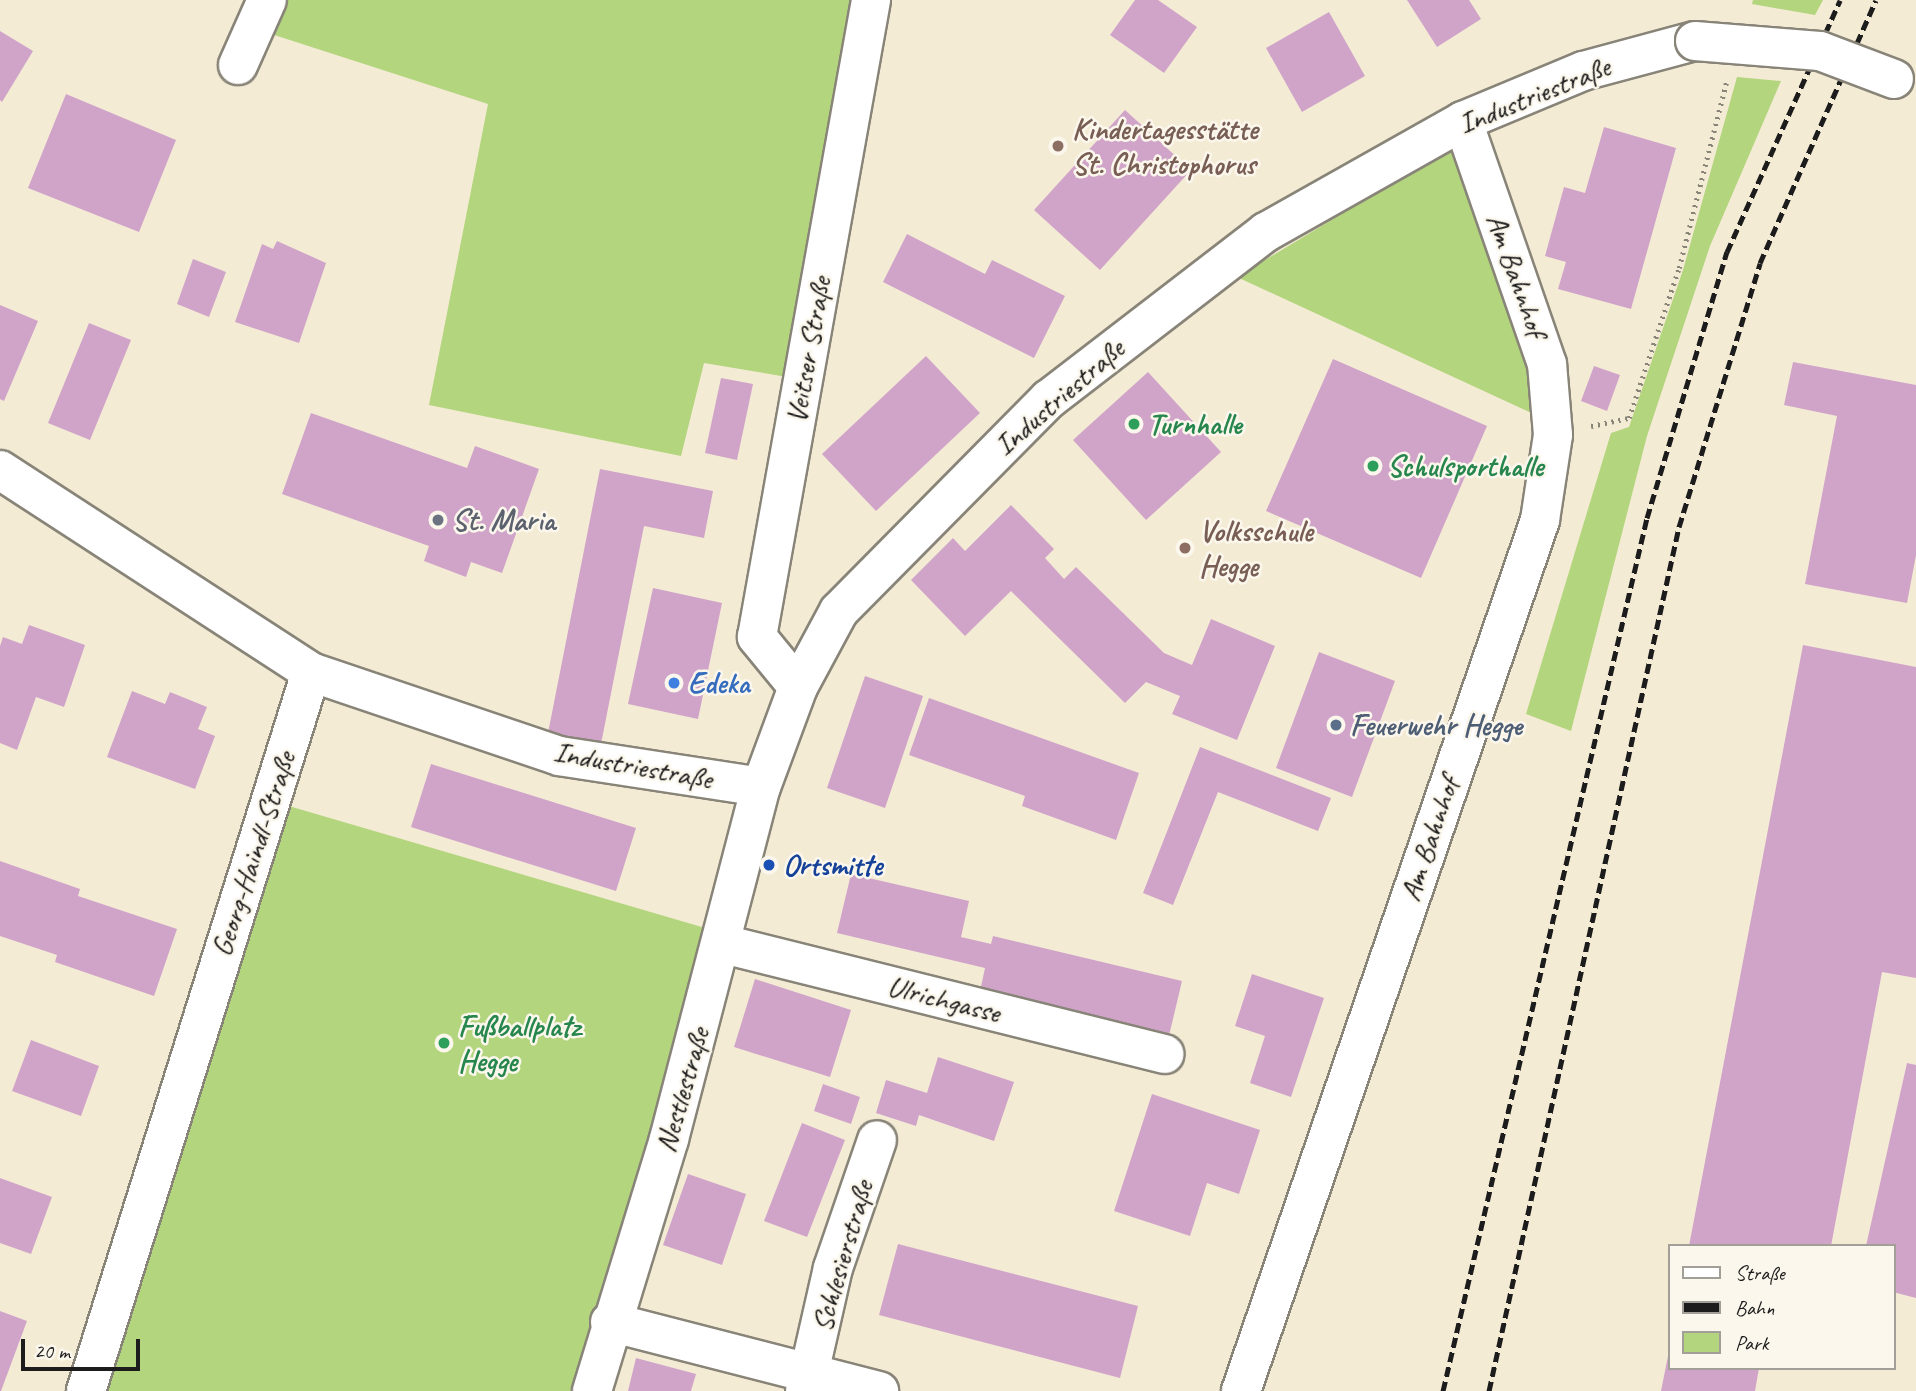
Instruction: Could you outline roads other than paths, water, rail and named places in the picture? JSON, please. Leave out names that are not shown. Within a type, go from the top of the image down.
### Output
[{"type":"street","points":[[238,65],[267,0]]},
{"type":"street","name":"Veitser Straße","points":[[798,687],[757,637],[871,0]]},
{"type":"street","name":"Industriestraße","points":[[311,673],[559,756],[761,787],[798,687],[839,611],[1049,399],[1266,232],[1463,121],[1583,71],[1695,41],[1820,51],[1905,84]]},
{"type":"street","name":"Am Bahnhof","points":[[1241,1391],[1540,520],[1553,435],[1547,364],[1463,121]]},
{"type":"street","points":[[0,470],[311,673]]},
{"type":"street","name":"Georg-Haindl-Straße","points":[[86,1391],[311,673]]},
{"type":"street","name":"Nestlestraße","points":[[592,1391],[610,1322],[669,1139],[723,944],[761,787]]},
{"type":"street","name":"Ulrichgasse","points":[[723,944],[1165,1054]]},
{"type":"street","name":"Schlesierstraße","points":[[807,1381],[833,1268],[877,1140]]},
{"type":"street","name":"Schlesierstraße","points":[[610,1322],[807,1381],[879,1391]]},
{"type":"railway","points":[[1443,1391],[1647,518],[1727,252],[1840,0]]},
{"type":"railway","points":[[1489,1391],[1679,527],[1760,263],[1876,0]]},
{"type":"place","name":"Kindertagesstätte St. Christophorus","points":[[1058,146]]},
{"type":"place","name":"Turnhalle","points":[[1134,424]]},
{"type":"place","name":"Schulsporthalle","points":[[1373,466]]},
{"type":"place","name":"St. Maria","points":[[438,520]]},
{"type":"place","name":"Volksschule Hegge","points":[[1185,548]]},
{"type":"place","name":"Edeka","points":[[674,683]]},
{"type":"place","name":"Feuerwehr Hegge","points":[[1336,725]]},
{"type":"place","name":"Ortsmitte","points":[[769,865]]},
{"type":"place","name":"Fußballplatz Hegge","points":[[444,1043]]}]
